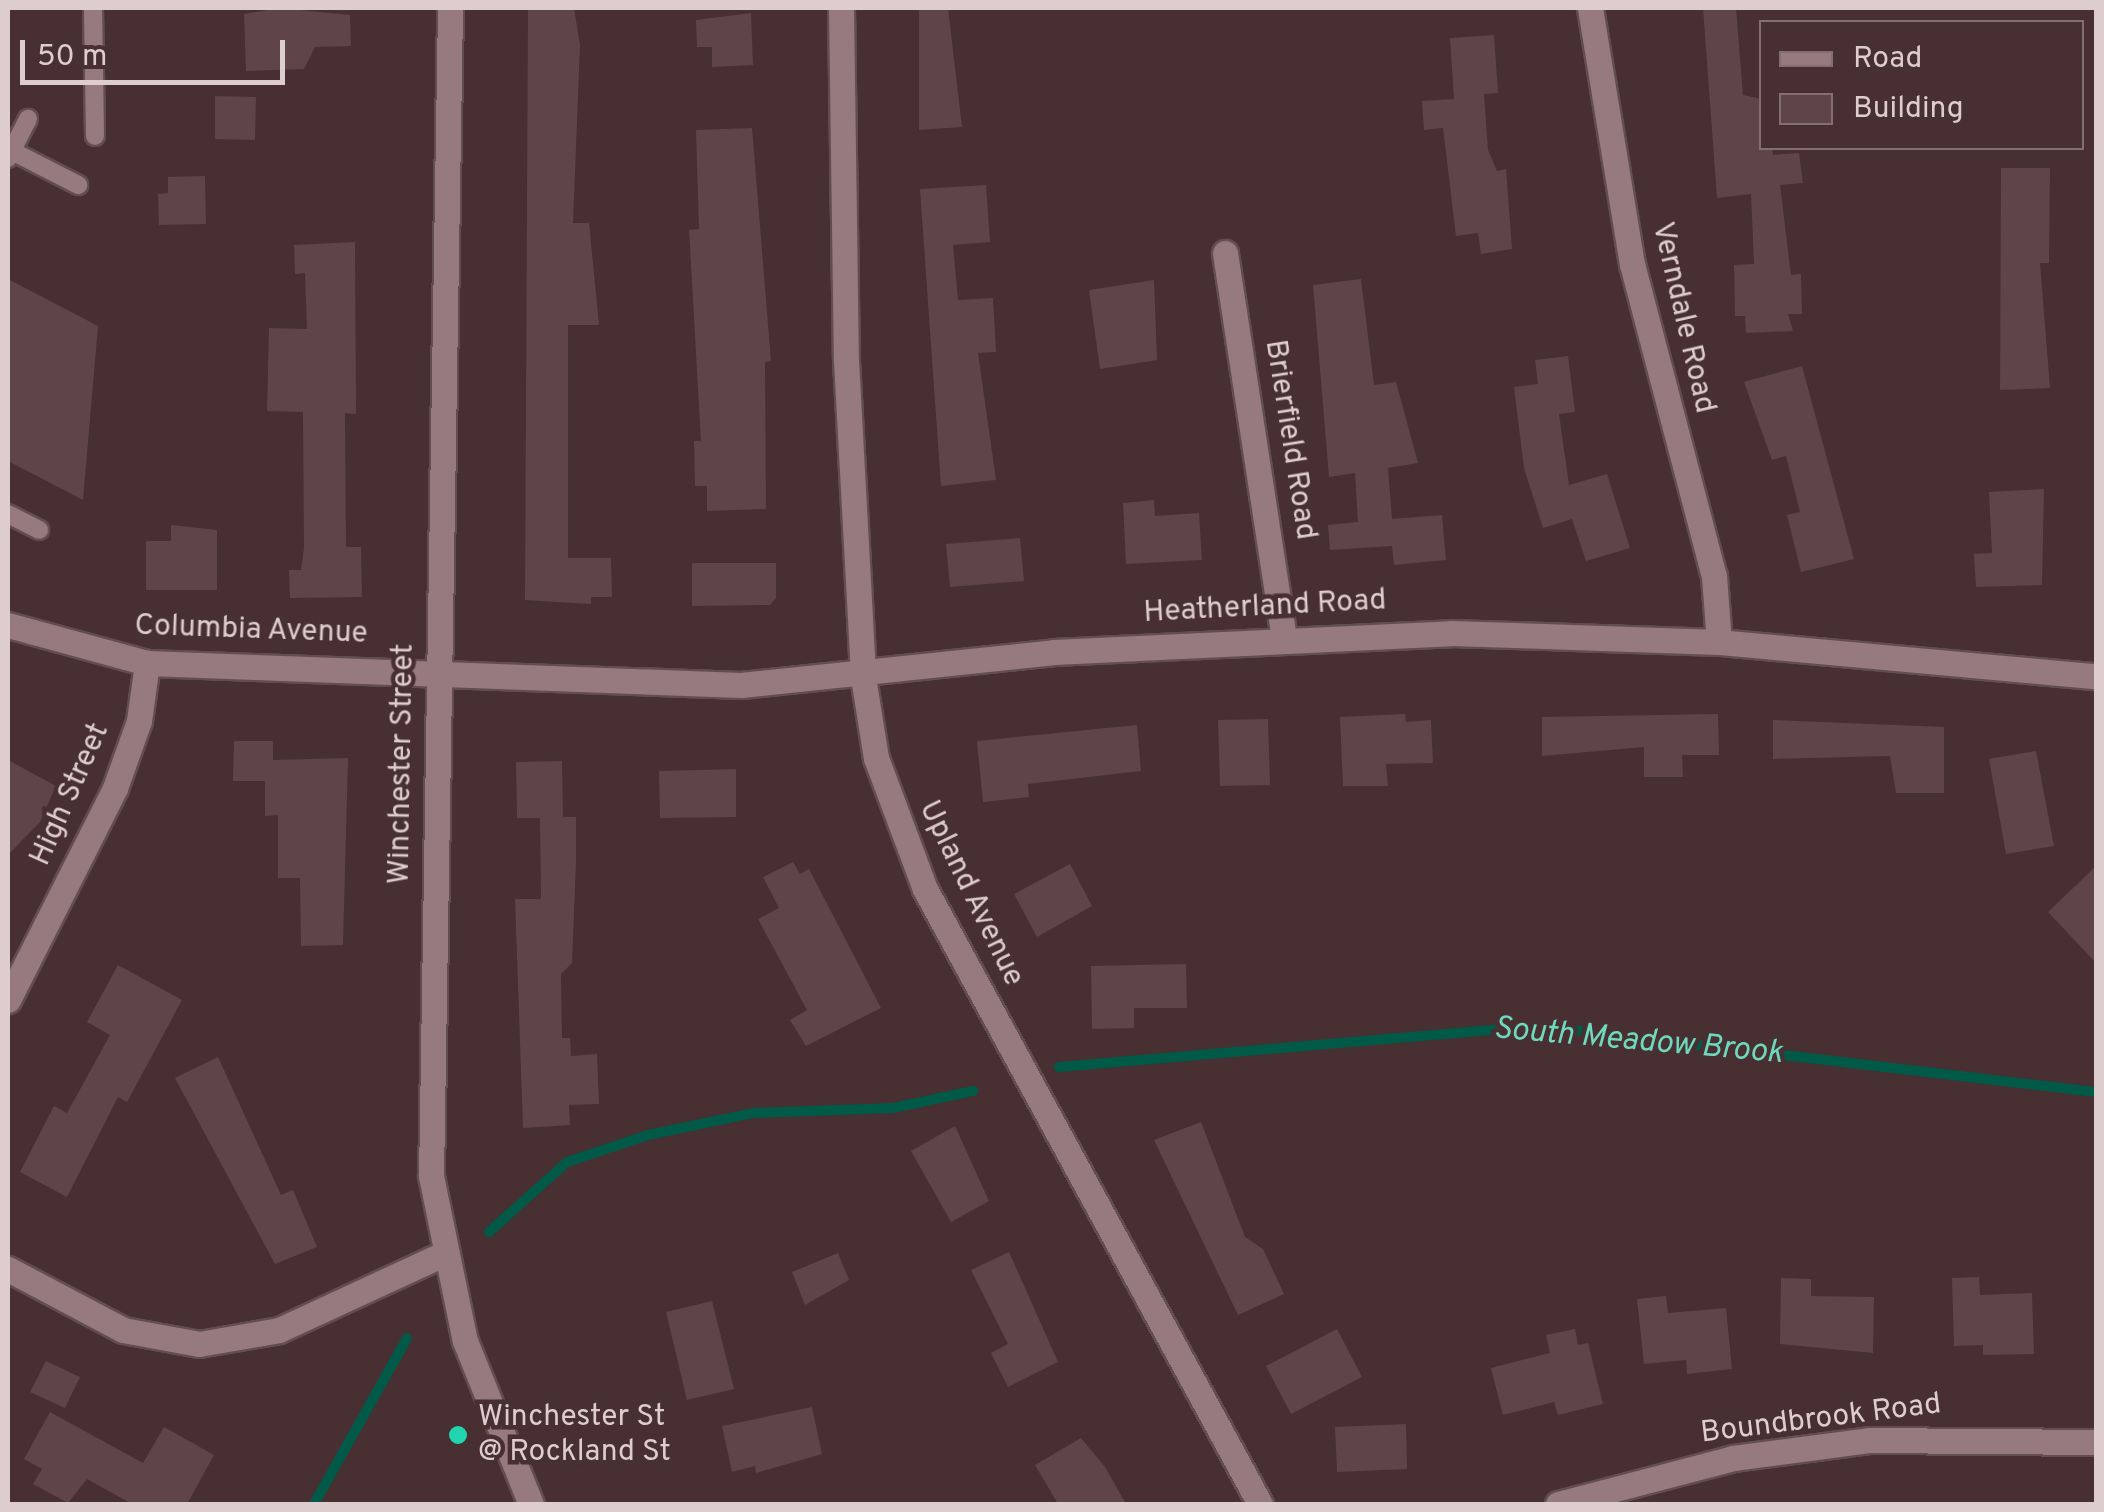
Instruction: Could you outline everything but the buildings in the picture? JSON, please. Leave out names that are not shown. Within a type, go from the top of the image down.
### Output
[{"type":"street","name":"Winchester Street","points":[[450,8],[430,1136],[442,1255],[465,1341],[531,1504]]},
{"type":"street","name":"Upland Avenue","points":[[841,8],[846,360],[863,677],[876,758],[918,874],[1260,1504]]},
{"type":"street","name":"Verndale Road","points":[[1590,8],[1632,264],[1714,576],[1719,642]]},
{"type":"street","name":"Brierfield Road","points":[[1225,252],[1284,638]]},
{"type":"street","name":"Columbia Avenue","points":[[8,625],[147,663],[437,672]]},
{"type":"street","name":"Heatherland Road","points":[[437,672],[741,685],[863,677],[1004,656],[1452,632],[1719,642],[2096,676]]},
{"type":"street","name":"High Street","points":[[8,1000],[115,788],[139,721],[147,663]]},
{"type":"street","points":[[8,1269],[122,1330],[200,1344],[279,1330],[442,1255]]},
{"type":"street","name":"Boundbrook Road","points":[[1558,1504],[1733,1458],[1869,1440],[2096,1442]]},
{"type":"lane","points":[[93,8],[95,136]]},
{"type":"lane","points":[[28,119],[9,153],[78,186]]},
{"type":"lane","points":[[8,514],[39,530]]},
{"type":"waterway","name":"South Meadow Brook","points":[[1059,1067],[1538,1026],[2096,1092]]},
{"type":"waterway","name":"South Meadow Brook","points":[[489,1232],[567,1162],[648,1135],[753,1113],[893,1108],[973,1091]]},
{"type":"waterway","name":"South Meadow Brook","points":[[314,1504],[407,1338]]},
{"type":"place","name":"Winchester St @ Rockland St","points":[[458,1435]]}]
